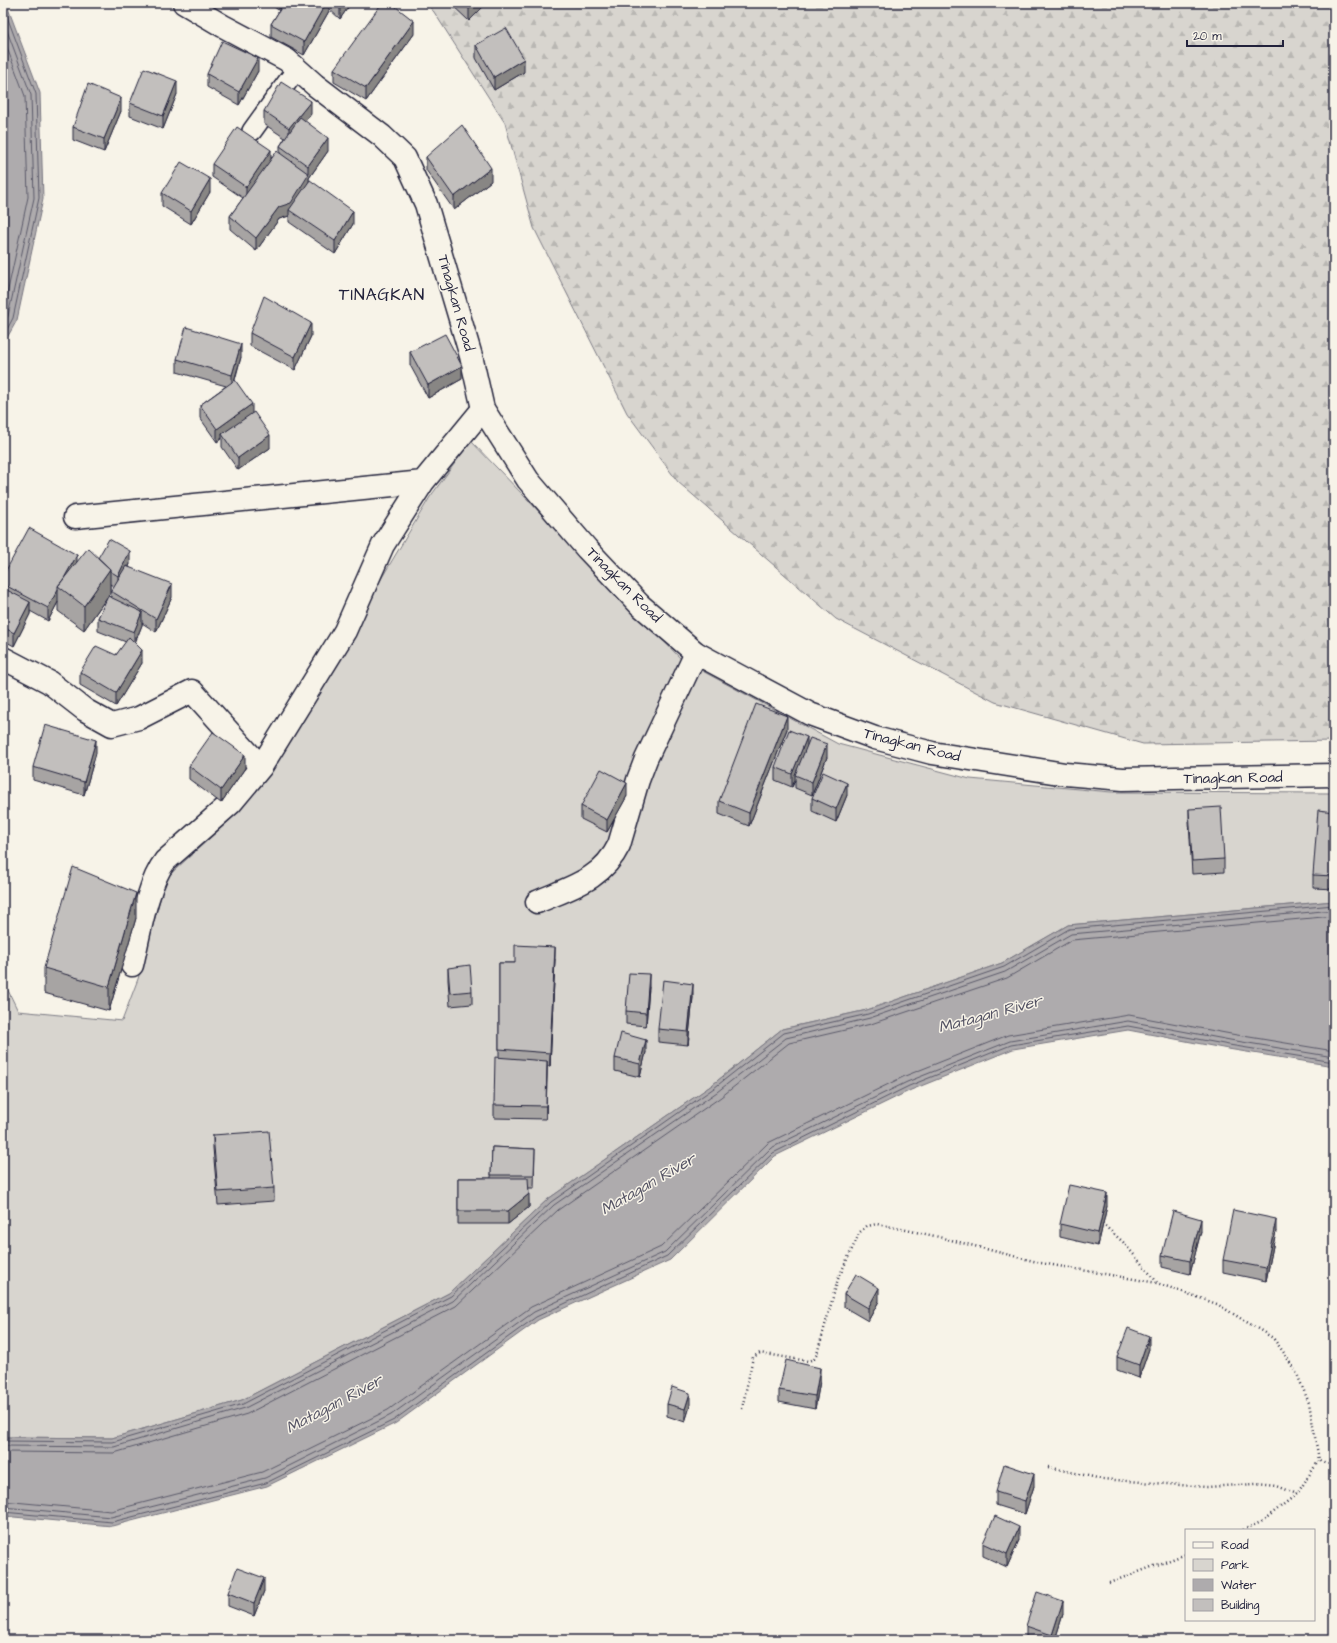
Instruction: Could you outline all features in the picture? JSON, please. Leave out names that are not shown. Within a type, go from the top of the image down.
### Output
[{"type":"street","name":"Tinagkan Road","points":[[184,3],[223,26],[287,60],[296,70],[382,136],[404,158],[429,211],[471,356],[483,409],[528,480],[587,549],[640,604],[696,653],[810,714],[875,738],[932,753],[1065,774],[1123,779],[1334,775]]},
{"type":"street","points":[[132,965],[152,887],[162,866],[231,803],[261,767],[345,631],[384,546],[423,482],[483,409]]},
{"type":"street","points":[[75,517],[423,482]]},
{"type":"street","points":[[537,902],[592,877],[609,863],[615,854],[643,766],[696,653]]},
{"type":"street","points":[[3,658],[49,682],[85,710],[112,725],[139,718],[192,691],[261,767]]},
{"type":"lane","points":[[252,131],[296,70]]},
{"type":"path","points":[[742,1409],[753,1357],[756,1354],[760,1353],[808,1361],[814,1359],[817,1354],[838,1279],[860,1232],[867,1226],[877,1224],[935,1236],[1041,1263],[1157,1283],[1217,1304],[1274,1338],[1297,1374],[1309,1403],[1319,1460],[1297,1494],[1261,1522],[1245,1529]]},
{"type":"path","points":[[1105,1226],[1124,1242],[1157,1283]]},
{"type":"path","points":[[1319,1460],[1334,1466]]},
{"type":"path","points":[[1048,1467],[1109,1480],[1207,1487],[1256,1484],[1277,1486],[1297,1494]]},
{"type":"path","points":[[1109,1583],[1185,1554]]},
{"type":"green space","points":[[426,3],[1334,3],[1334,741],[1143,744],[995,702],[836,619],[678,482],[627,413],[534,228],[505,123],[434,12]]},
{"type":"green space","points":[[471,441],[682,660],[838,744],[970,779],[1111,792],[1334,793],[1334,901],[1068,925],[1002,963],[867,1010],[782,1029],[712,1085],[548,1199],[449,1293],[242,1400],[112,1438],[3,1437],[3,980],[18,1011],[122,1021],[138,979],[166,878],[231,819],[308,711],[356,621],[430,497]]},
{"type":"water","points":[[3,3],[6,3],[40,93],[43,199],[17,320],[3,345]]},
{"type":"water","name":"Matagan River","points":[[1334,901],[1334,1066],[1228,1049],[1128,1030],[1013,1049],[911,1090],[775,1156],[670,1260],[538,1320],[396,1423],[267,1486],[112,1526],[3,1516],[3,1437],[112,1438],[242,1400],[449,1293],[548,1199],[712,1085],[782,1029],[867,1010],[1002,963],[1068,925]]},
{"type":"building","points":[[284,3],[326,3],[304,42],[271,24]]},
{"type":"building","points":[[382,3],[391,3],[414,21],[366,88],[334,69]]},
{"type":"building","points":[[464,3],[474,3],[469,8]]},
{"type":"building","points":[[506,28],[524,59],[494,77],[476,45]]},
{"type":"building","points":[[222,41],[258,58],[239,92],[207,74]]},
{"type":"building","points":[[144,68],[177,81],[163,116],[130,103]]},
{"type":"building","points":[[281,82],[311,101],[289,128],[264,111]]},
{"type":"building","points":[[88,84],[121,98],[104,139],[73,127]]},
{"type":"building","points":[[300,117],[328,138],[308,166],[280,146]]},
{"type":"building","points":[[462,125],[491,168],[454,197],[426,157]]},
{"type":"building","points":[[237,127],[271,150],[246,187],[212,164]]},
{"type":"building","points":[[277,151],[309,174],[291,203],[279,207],[256,238],[230,216]]},
{"type":"building","points":[[181,162],[210,179],[191,211],[162,193]]},
{"type":"building","points":[[310,180],[353,211],[335,241],[289,210]]},
{"type":"building","points":[[264,296],[311,323],[295,357],[250,333]]},
{"type":"building","points":[[186,327],[241,344],[232,375],[177,359]]},
{"type":"building","points":[[445,334],[462,366],[428,385],[410,352]]},
{"type":"building","points":[[235,380],[252,404],[217,429],[200,405]]},
{"type":"building","points":[[254,412],[270,435],[238,458],[222,434]]},
{"type":"building","points":[[29,528],[77,555],[58,586],[58,589],[48,608],[3,584],[3,576]]},
{"type":"building","points":[[109,539],[130,551],[118,576],[110,571],[110,569],[98,558]]},
{"type":"building","points":[[88,548],[110,569],[84,606],[58,586]]},
{"type":"building","points":[[126,566],[172,584],[156,619],[111,591]]},
{"type":"building","points":[[3,588],[30,602],[14,633],[3,627]]},
{"type":"building","points":[[108,596],[142,612],[134,632],[98,618]]},
{"type":"building","points":[[129,637],[142,650],[116,693],[80,672],[96,646],[116,655]]},
{"type":"building","points":[[756,704],[787,716],[749,813],[719,801]]},
{"type":"building","points":[[45,725],[96,740],[84,782],[33,767]]},
{"type":"building","points":[[789,730],[807,737],[792,774],[775,767]]},
{"type":"building","points":[[213,732],[245,755],[221,790],[189,766]]},
{"type":"building","points":[[810,738],[827,744],[812,782],[795,775]]},
{"type":"building","points":[[601,769],[627,783],[607,820],[581,806]]},
{"type":"building","points":[[823,772],[847,783],[836,809],[812,798]]},
{"type":"building","points":[[1221,807],[1224,859],[1192,861],[1189,809]]},
{"type":"building","points":[[1318,810],[1334,812],[1334,876],[1313,875]]},
{"type":"building","points":[[73,867],[136,893],[109,987],[44,968]]},
{"type":"building","points":[[515,945],[555,947],[550,1053],[499,1049],[499,963],[515,963]]},
{"type":"building","points":[[470,965],[472,991],[450,993],[448,968]]},
{"type":"building","points":[[629,973],[649,974],[646,1013],[626,1011]]},
{"type":"building","points":[[663,980],[693,984],[688,1032],[658,1029]]},
{"type":"building","points":[[621,1033],[646,1040],[640,1064],[615,1058]]},
{"type":"building","points":[[495,1057],[547,1061],[546,1106],[494,1105]]},
{"type":"building","points":[[269,1131],[274,1188],[218,1192],[213,1135]]},
{"type":"building","points":[[492,1147],[535,1149],[534,1175],[491,1175]]},
{"type":"building","points":[[458,1178],[528,1178],[529,1194],[508,1211],[458,1211]]},
{"type":"building","points":[[1069,1185],[1107,1193],[1098,1233],[1060,1224]]},
{"type":"building","points":[[1233,1210],[1276,1219],[1266,1268],[1223,1260]]},
{"type":"building","points":[[1173,1211],[1201,1219],[1190,1261],[1162,1255]]},
{"type":"building","points":[[856,1274],[879,1288],[868,1308],[844,1294]]},
{"type":"building","points":[[1128,1328],[1149,1336],[1139,1365],[1117,1357]]},
{"type":"building","points":[[786,1360],[820,1368],[815,1396],[779,1390]]},
{"type":"building","points":[[672,1387],[690,1393],[685,1409],[667,1404]]},
{"type":"building","points":[[1004,1464],[1034,1474],[1025,1501],[996,1492]]},
{"type":"building","points":[[995,1516],[1019,1527],[1007,1554],[983,1543]]},
{"type":"building","points":[[237,1568],[264,1578],[254,1603],[228,1593]]},
{"type":"building","points":[[1037,1592],[1063,1601],[1052,1635],[1026,1626]]},
{"type":"district","name":"TINAGKAN","points":[[382,295]]}]
